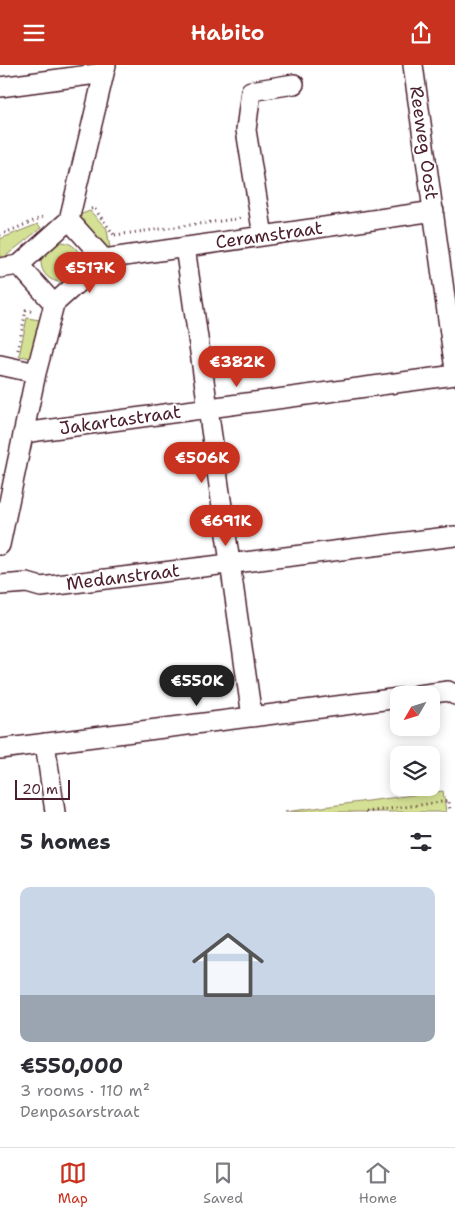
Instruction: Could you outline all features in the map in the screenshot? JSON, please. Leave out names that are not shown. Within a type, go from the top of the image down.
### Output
[{"type":"street","name":"Reeweg Oost","points":[[413,65],[434,211],[447,255],[455,369]]},
{"type":"street","points":[[0,87],[105,69],[69,220],[19,265],[0,268]]},
{"type":"street","points":[[263,236],[246,130],[251,91],[294,84]]},
{"type":"street","name":"Ceramstraat","points":[[104,259],[434,211]]},
{"type":"street","points":[[0,545],[3,509],[54,304],[104,259],[69,220]]},
{"type":"street","points":[[185,247],[252,717]]},
{"type":"street","points":[[19,265],[54,304]]},
{"type":"street","points":[[0,365],[36,373]]},
{"type":"street","name":"Jakartastraat","points":[[23,433],[455,375]]},
{"type":"street","name":"Medanstraat","points":[[0,585],[27,583],[42,587],[455,536]]},
{"type":"street","points":[[440,692],[448,691],[455,695]]},
{"type":"street","points":[[0,749],[390,699]]},
{"type":"street","points":[[45,743],[55,812]]},
{"type":"path","points":[[366,812],[449,801],[450,812]]},
{"type":"green space","points":[[90,211],[107,229],[110,249],[104,246],[81,221],[79,215]]},
{"type":"green space","points":[[38,224],[41,228],[2,259],[0,239]]},
{"type":"green space","points":[[57,242],[65,242],[72,245],[78,251],[81,262],[78,273],[72,279],[65,282],[57,282],[50,279],[44,273],[41,266],[41,258],[44,251],[50,245]]},
{"type":"green space","points":[[27,318],[40,320],[31,358],[19,356]]},
{"type":"green space","points":[[440,791],[443,791],[446,812],[285,812],[405,796],[440,796]]}]
